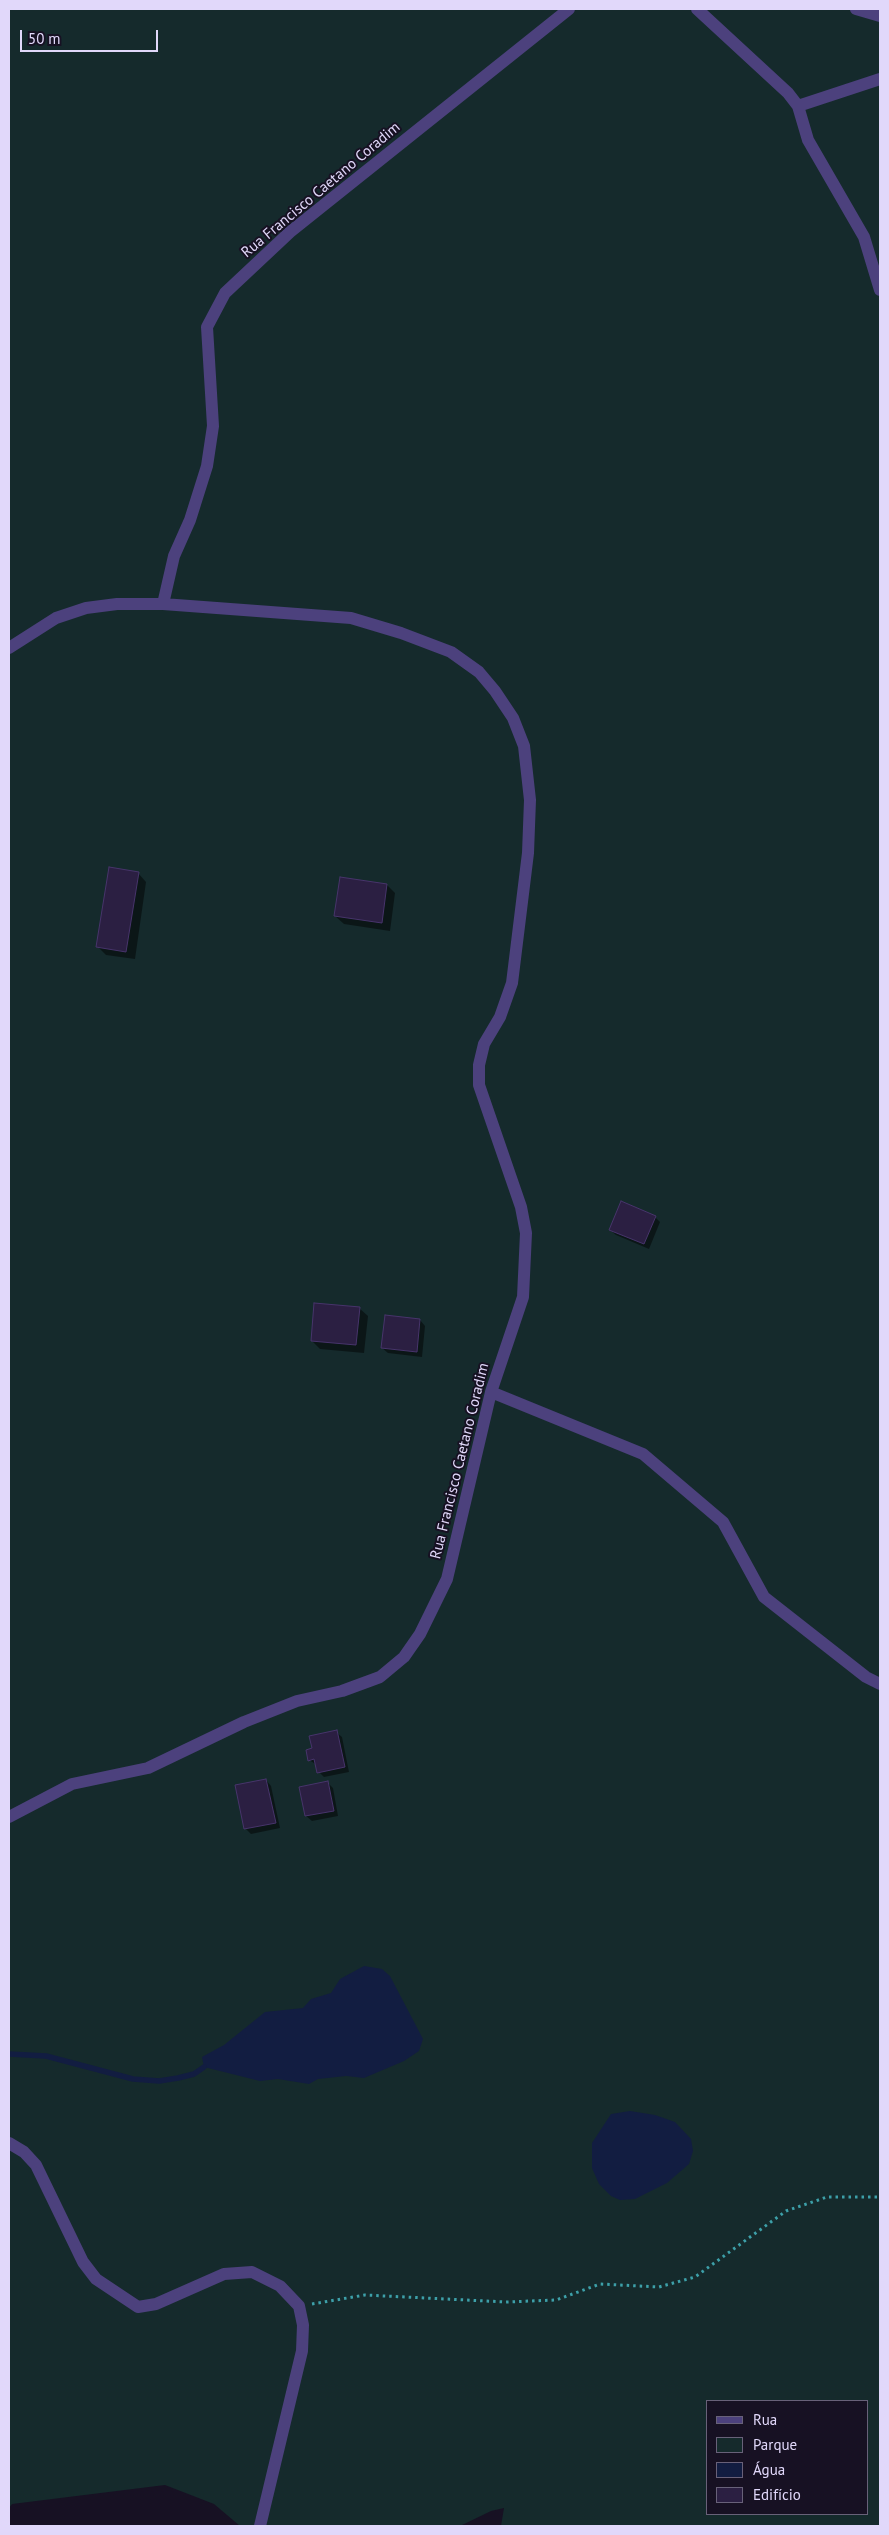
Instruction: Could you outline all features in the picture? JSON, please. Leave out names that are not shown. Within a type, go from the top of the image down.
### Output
[{"type":"street","name":"Rua Francisco Caetano Coradim","points":[[9,1816],[72,1784],[148,1768],[270,1711],[297,1701],[342,1691],[380,1677],[404,1657],[420,1634],[447,1579],[491,1392],[523,1297],[526,1233],[521,1207],[479,1085],[479,1065],[484,1044],[500,1017],[512,983],[528,852],[530,800],[524,746],[513,718],[479,672],[450,652],[401,633],[351,618],[163,604],[174,556],[190,520],[207,466],[213,426],[207,327],[225,293],[290,232],[569,9]]},
{"type":"street","points":[[697,9],[788,93],[798,106],[808,140],[864,237],[880,290]]},
{"type":"street","points":[[856,9],[880,16]]},
{"type":"street","points":[[798,106],[880,79]]},
{"type":"street","points":[[9,648],[56,618],[86,608],[117,604],[163,604]]},
{"type":"street","points":[[491,1392],[643,1454],[724,1522],[764,1598],[866,1677],[880,1684]]},
{"type":"street","points":[[9,2143],[24,2152],[36,2165],[83,2262],[92,2274],[115,2293],[138,2307],[156,2304],[224,2274],[252,2272],[280,2286],[299,2306],[303,2325],[302,2351],[260,2526]]},
{"type":"path","points":[[299,2306],[365,2295],[506,2302],[556,2300],[600,2284],[659,2287],[694,2277],[786,2212],[827,2198],[880,2197]]},
{"type":"green space","points":[[9,9],[880,9],[880,2526],[501,2526],[504,2508],[491,2511],[460,2526],[240,2526],[214,2504],[165,2485],[12,2504],[9,2508]]},
{"type":"water","points":[[364,1966],[382,1969],[390,1976],[423,2039],[419,2051],[404,2061],[364,2078],[346,2076],[318,2079],[309,2084],[278,2079],[260,2081],[204,2067],[202,2057],[224,2045],[265,2012],[303,2008],[311,1999],[331,1993],[340,1979]]},
{"type":"water","points":[[630,2111],[655,2115],[675,2122],[691,2139],[693,2151],[689,2164],[667,2183],[635,2199],[620,2200],[611,2196],[599,2184],[592,2168],[592,2143],[611,2114]]},
{"type":"building","points":[[109,867],[139,872],[126,952],[96,947]]},
{"type":"building","points":[[340,877],[387,884],[382,923],[334,916]]},
{"type":"building","points":[[621,1201],[656,1216],[644,1244],[609,1230]]},
{"type":"building","points":[[314,1303],[360,1307],[356,1345],[311,1341]]},
{"type":"building","points":[[385,1315],[420,1319],[417,1352],[381,1348]]},
{"type":"building","points":[[337,1730],[345,1767],[317,1773],[314,1759],[308,1761],[306,1750],[312,1748],[309,1736]]},
{"type":"building","points":[[266,1779],[276,1823],[244,1829],[235,1785]]},
{"type":"building","points":[[328,1781],[334,1811],[305,1816],[299,1787]]},
{"type":"waterway","points":[[9,2054],[46,2056],[133,2079],[159,2081],[194,2074],[204,2067]]}]
